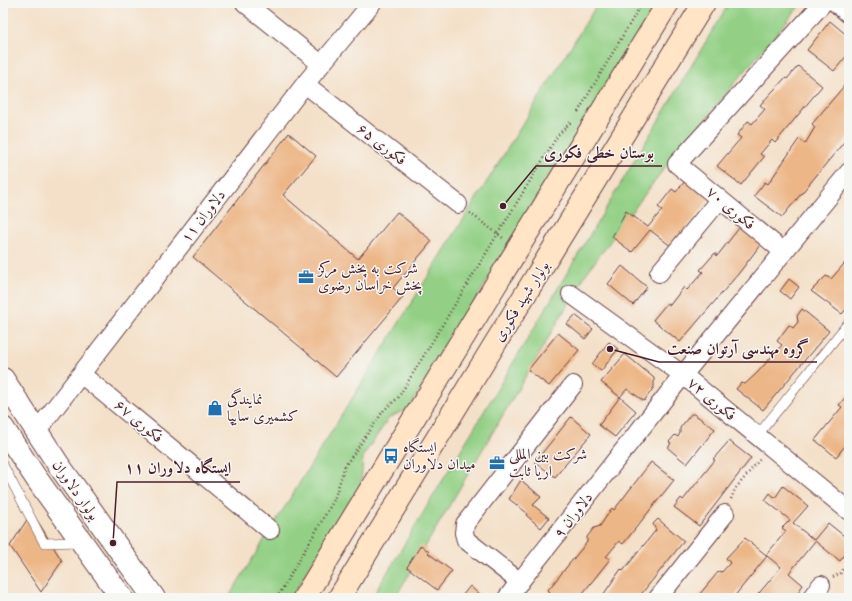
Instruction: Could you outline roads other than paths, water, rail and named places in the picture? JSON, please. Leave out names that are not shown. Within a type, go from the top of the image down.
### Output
[{"type":"main road","name":"بولوار شهید فکوری","points":[[304,598],[668,3]]},
{"type":"main road","name":"بولوار شهید فکوری","points":[[339,598],[704,3]]},
{"type":"street","points":[[245,3],[321,64]]},
{"type":"street","name":"دلاوران ۱۱","points":[[37,431],[305,84],[372,3]]},
{"type":"street","name":"فکوری ۷۰","points":[[784,252],[677,164],[823,3]]},
{"type":"street","points":[[836,3],[849,14]]},
{"type":"street","name":"فکوری ۶۵","points":[[305,84],[458,204]]},
{"type":"street","name":"دلاوران ۹","points":[[507,598],[683,375],[849,172]]},
{"type":"street","points":[[659,273],[720,199]]},
{"type":"street","name":"فکوری ۷۲","points":[[571,294],[683,375],[849,511]]},
{"type":"street","name":"فکوری ۶۷","points":[[81,374],[270,530]]},
{"type":"street","name":"بولوار دلاوران","points":[[3,379],[101,526],[154,598]]},
{"type":"street","points":[[520,582],[466,540],[464,533],[465,524],[573,385]]},
{"type":"street","name":"بولوار دلاوران","points":[[3,428],[80,542],[122,598]]},
{"type":"street","points":[[658,598],[725,514]]},
{"type":"lane","points":[[763,441],[849,322]]},
{"type":"lane","points":[[3,465],[44,543],[80,542]]},
{"type":"place","name":"بوستان خطی فکوری","points":[[503,206]]},
{"type":"place","name":"شرکت به پخش مرکز پخش خراسان رضوی","points":[[306,277]]},
{"type":"place","name":"گروه مهندسی آرتوان صنعت","points":[[610,349]]},
{"type":"place","name":"نمایندگی کشمیری سایپا","points":[[215,408]]},
{"type":"place","name":"ایستگاه میدان دلاوران","points":[[391,456]]},
{"type":"place","name":"شرکت بین المللی اریا ثابت","points":[[497,463]]},
{"type":"place","name":"ایستگاه دلاوران ۱۱","points":[[113,543]]}]
